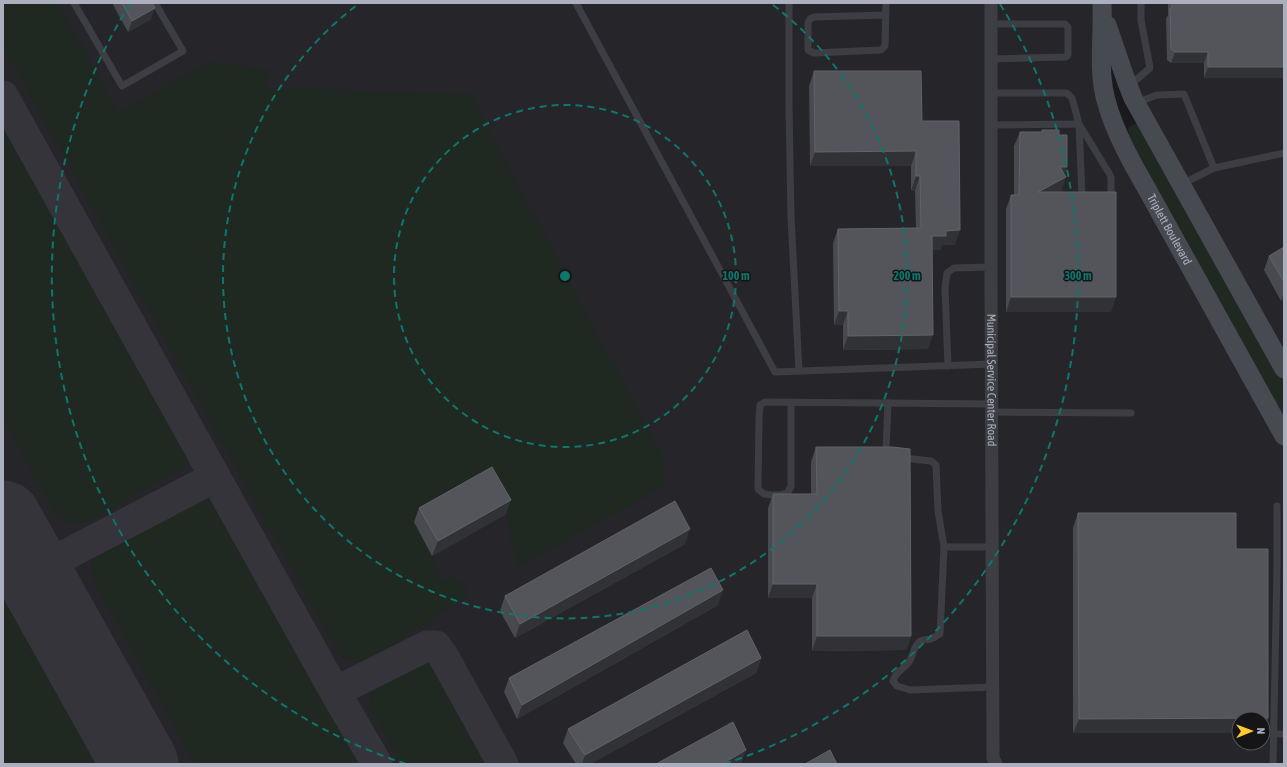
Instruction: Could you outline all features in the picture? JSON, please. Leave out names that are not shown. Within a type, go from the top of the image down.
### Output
[{"type":"main road","name":"Triplett Boulevard","points":[[1102,6],[1132,95],[1284,369]]},
{"type":"main road","name":"Triplett Boulevard","points":[[1102,6],[1102,78],[1106,100],[1118,136],[1283,433]]},
{"type":"street","name":"Municipal Service Center Road","points":[[991,3],[992,762]]},
{"type":"lane","points":[[74,3],[122,86],[183,51],[155,3]]},
{"type":"lane","points":[[576,3],[775,372],[991,364]]},
{"type":"lane","points":[[789,3],[788,107],[791,217],[799,371]]},
{"type":"lane","points":[[886,3],[886,15],[885,46],[881,50],[814,53],[808,50],[808,23],[810,19],[814,17],[886,15]]},
{"type":"lane","points":[[1132,95],[1150,68],[1141,20],[1141,3]]},
{"type":"lane","points":[[991,24],[1065,24],[1068,27],[1068,55],[1066,58],[992,59]]},
{"type":"lane","points":[[992,93],[1066,93],[1069,95],[1072,98],[1079,124],[1082,196],[1086,199],[1108,199],[1111,196],[1111,177],[1079,124]]},
{"type":"lane","points":[[1132,95],[1184,94],[1214,168]]},
{"type":"lane","points":[[992,125],[1079,124]]},
{"type":"lane","points":[[1181,185],[1214,168],[1284,153]]},
{"type":"lane","points":[[948,366],[945,288],[947,273],[954,268],[991,267]]},
{"type":"lane","points":[[791,402],[791,487],[787,493],[780,495],[764,494],[758,489],[760,405],[765,402],[791,402],[888,403],[1131,414]]},
{"type":"lane","points":[[888,403],[887,455],[889,457],[931,461],[936,465],[938,511],[944,547],[940,634],[932,639],[925,640],[917,644],[910,660],[897,673],[893,681],[897,686],[910,690],[992,687]]},
{"type":"lane","points":[[1273,764],[1280,570],[1276,506]]},
{"type":"lane","points":[[944,547],[992,547]]},
{"type":"lane","points":[[1274,734],[1284,734]]},
{"type":"shaded area","points":[[3,3],[1284,3],[1284,352],[1113,44],[1106,100],[1284,436],[1284,764],[3,764]]},
{"type":"shaded area","points":[[3,3],[59,3],[118,112],[211,62],[270,70],[265,88],[471,94],[611,360],[662,453],[664,486],[518,567],[512,546],[506,514],[487,481],[432,556],[442,581],[450,578],[456,578],[467,588],[467,596],[363,665],[344,659],[332,642],[3,46]]},
{"type":"shaded area","points":[[3,99],[192,442],[193,450],[191,456],[183,467],[103,514],[82,524],[70,523],[63,520],[53,510],[3,419]]},
{"type":"shaded area","points":[[1136,124],[1142,126],[1284,381],[1284,418],[1147,174],[1129,135],[1128,128]]},
{"type":"shaded area","points":[[199,493],[212,493],[226,502],[372,764],[195,764],[94,581],[91,572],[91,564],[94,556],[100,548]]},
{"type":"shaded area","points":[[3,584],[103,764],[3,764]]},
{"type":"shaded area","points":[[419,656],[434,659],[446,672],[497,764],[401,764],[369,706],[371,693],[377,680]]},
{"type":"building","points":[[122,3],[152,3],[155,8],[132,21]]},
{"type":"building","points":[[1172,3],[1284,3],[1284,67],[1208,67],[1208,52],[1175,52],[1171,49],[1170,8],[1172,8]]},
{"type":"building","points":[[814,71],[921,71],[922,121],[959,121],[960,230],[946,231],[946,236],[932,236],[933,335],[848,336],[848,311],[839,311],[838,229],[921,228],[920,176],[916,176],[916,151],[815,152]]},
{"type":"building","points":[[1042,130],[1059,130],[1059,135],[1067,135],[1067,167],[1060,167],[1066,177],[1038,192],[1116,192],[1116,297],[1011,297],[1011,195],[1019,195],[1020,132],[1042,132]]},
{"type":"building","points":[[1284,247],[1284,282],[1269,256]]},
{"type":"building","points":[[816,447],[892,447],[910,449],[911,636],[817,636],[817,584],[773,584],[773,494],[817,494]]},
{"type":"building","points":[[492,467],[511,500],[438,541],[419,508]]},
{"type":"building","points":[[675,501],[690,529],[520,624],[505,596]]},
{"type":"building","points":[[1078,513],[1236,513],[1236,549],[1268,549],[1268,711],[1231,711],[1231,718],[1079,719]]},
{"type":"building","points":[[711,568],[723,590],[522,705],[509,678]]},
{"type":"building","points":[[747,630],[761,658],[585,755],[568,729]]},
{"type":"building","points":[[733,722],[746,750],[722,764],[656,764]]},
{"type":"building","points":[[830,750],[837,764],[805,764]]},
{"type":"taxiway","points":[[3,96],[335,692],[377,764]]},
{"type":"taxiway","points":[[33,572],[215,477]]},
{"type":"taxiway","points":[[335,692],[427,646],[436,646],[442,654],[503,764]]},
{"type":"runway","points":[[3,519],[140,764]]}]
